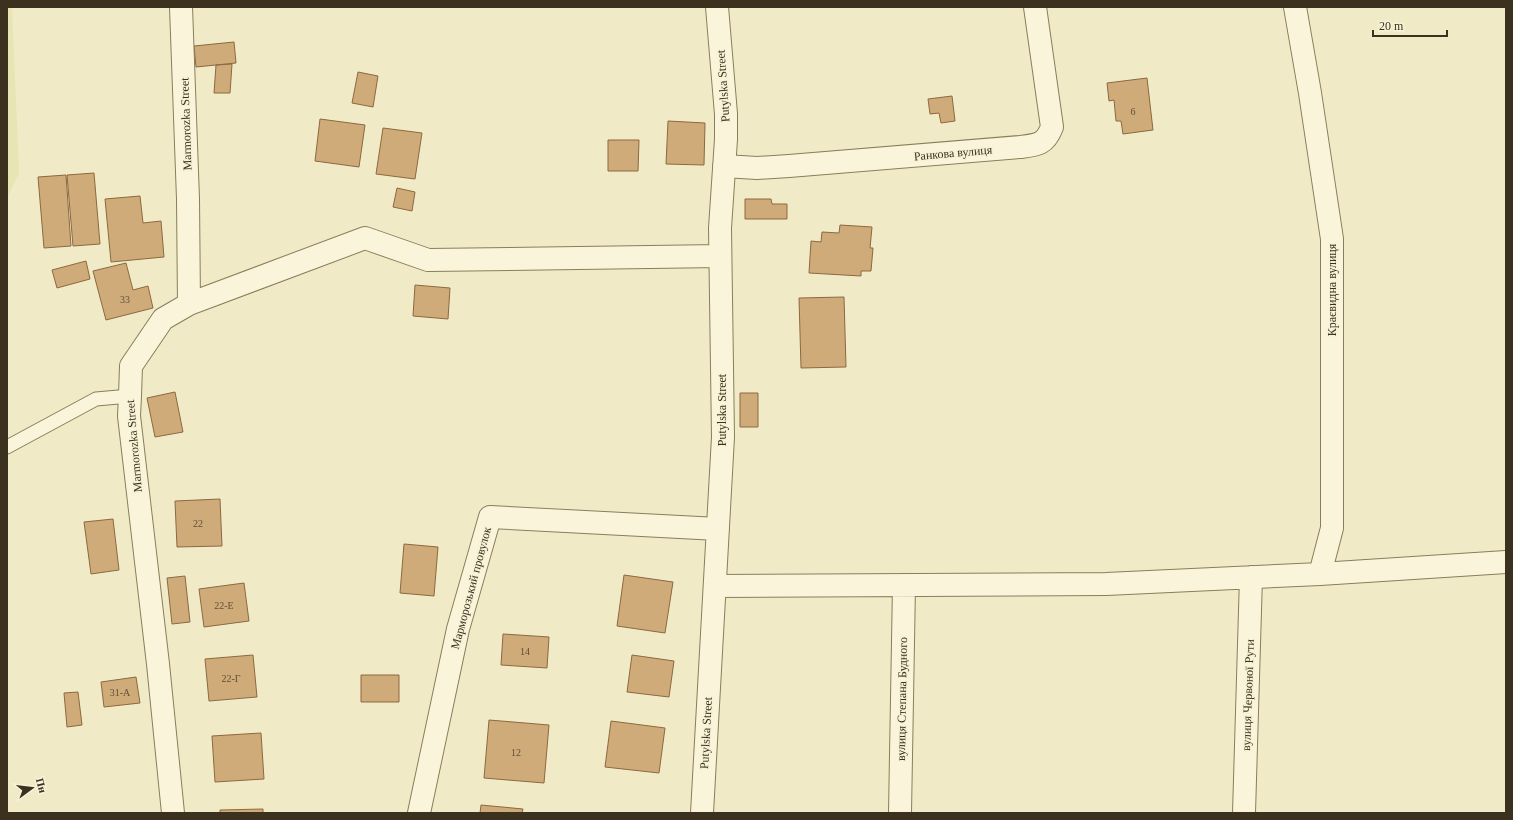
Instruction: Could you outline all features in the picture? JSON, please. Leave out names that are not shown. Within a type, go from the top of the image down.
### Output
[{"type":"street","name":"Marmorozka Street","points":[[173,813],[158,664],[129,416],[131,366],[163,318],[188,304],[188,199],[181,7]]},
{"type":"street","name":"Putylska Street","points":[[702,813],[723,438],[720,228],[726,114],[716,7]]},
{"type":"street","name":"Ранкова вулиця","points":[[724,166],[757,168],[789,166],[1020,147],[1041,142],[1048,137],[1052,127],[1035,7]]},
{"type":"street","name":"Краєвидна вулиця","points":[[1295,7],[1310,93],[1332,239],[1332,528],[1320,574]]},
{"type":"street","points":[[188,304],[365,238],[428,260],[720,256]]},
{"type":"street","name":"Марморозький провулок","points":[[419,813],[458,629],[490,517],[718,529]]},
{"type":"street","points":[[715,586],[1106,584],[1320,574],[1506,562]]},
{"type":"street","name":"вулиця Червоної Рути","points":[[1244,813],[1251,577]]},
{"type":"street","name":"вулиця Степана Будного","points":[[900,813],[904,585]]},
{"type":"lane","points":[[7,446],[96,399],[130,396]]},
{"type":"green space","points":[[7,7],[12,7],[19,173],[7,198]]},
{"type":"building","points":[[234,42],[236,63],[196,67],[194,46]]},
{"type":"building","points":[[232,64],[230,93],[214,93],[216,65]]},
{"type":"building","points":[[358,72],[378,76],[373,107],[352,103]]},
{"type":"building","points":[[1147,78],[1153,130],[1123,134],[1121,121],[1116,121],[1114,100],[1109,101],[1107,83]]},
{"type":"building","points":[[952,96],[955,121],[941,123],[939,113],[930,114],[928,99]]},
{"type":"building","points":[[320,119],[365,125],[359,167],[315,161]]},
{"type":"building","points":[[668,121],[705,123],[704,165],[666,164]]},
{"type":"building","points":[[383,128],[422,133],[415,179],[376,174]]},
{"type":"building","points":[[608,140],[639,140],[638,171],[608,171]]},
{"type":"building","points":[[94,173],[100,244],[73,246],[67,175]]},
{"type":"building","points":[[66,175],[71,246],[44,248],[38,177]]},
{"type":"building","points":[[397,188],[415,192],[412,211],[393,207]]},
{"type":"building","points":[[140,196],[143,223],[161,221],[164,257],[111,262],[105,199]]},
{"type":"building","points":[[745,199],[771,199],[772,204],[787,204],[787,219],[745,219]]},
{"type":"building","points":[[840,225],[872,227],[870,248],[873,248],[871,271],[861,271],[861,276],[809,273],[811,241],[821,242],[822,232],[839,233]]},
{"type":"building","points":[[86,261],[90,279],[57,288],[52,270]]},
{"type":"building","points":[[126,263],[133,290],[148,286],[153,308],[106,320],[93,271]]},
{"type":"building","points":[[415,285],[450,288],[448,319],[413,316]]},
{"type":"building","points":[[844,297],[846,367],[801,368],[799,298]]},
{"type":"building","points":[[175,392],[183,432],[155,437],[147,398]]},
{"type":"building","points":[[740,393],[758,393],[758,427],[740,427]]},
{"type":"building","points":[[220,499],[222,546],[177,547],[175,501]]},
{"type":"building","points":[[113,519],[119,570],[91,574],[84,522]]},
{"type":"building","points":[[404,544],[438,547],[434,596],[400,593]]},
{"type":"building","points":[[624,575],[673,582],[665,633],[617,626]]},
{"type":"building","points":[[185,576],[190,622],[172,624],[167,578]]},
{"type":"building","points":[[244,583],[249,621],[204,627],[199,589]]},
{"type":"building","points":[[503,634],[549,637],[547,668],[501,665]]},
{"type":"building","points":[[253,655],[257,697],[209,701],[205,659]]},
{"type":"building","points":[[632,655],[674,661],[669,697],[627,692]]},
{"type":"building","points":[[361,675],[399,675],[399,702],[361,702]]},
{"type":"building","points":[[136,677],[140,703],[104,707],[101,682]]},
{"type":"building","points":[[78,692],[82,725],[67,727],[64,693]]},
{"type":"building","points":[[489,720],[549,725],[544,783],[484,778]]},
{"type":"building","points":[[611,721],[665,728],[659,773],[605,767]]},
{"type":"building","points":[[261,733],[264,779],[215,782],[212,736]]},
{"type":"building","points":[[481,805],[523,809],[522,813],[480,813]]},
{"type":"building","points":[[263,809],[263,813],[220,813],[220,810]]}]
